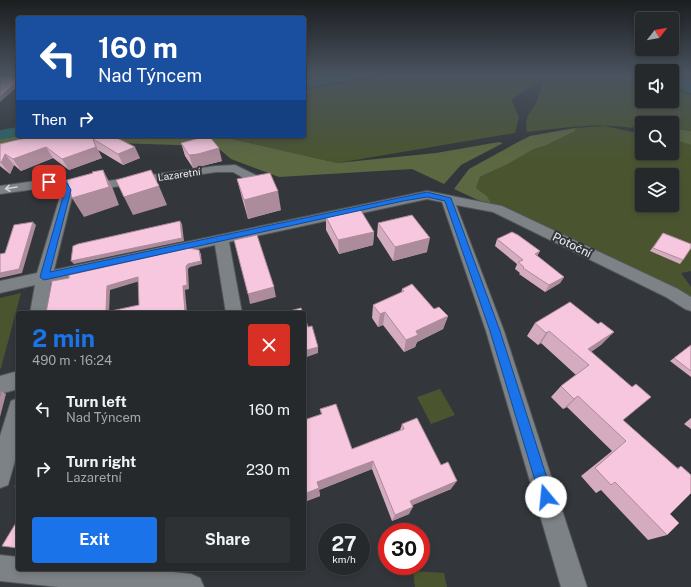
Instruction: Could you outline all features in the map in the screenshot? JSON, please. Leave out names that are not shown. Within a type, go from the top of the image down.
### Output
[{"type":"street","name":"Lazaretní","points":[[68,190],[229,168],[235,168],[262,183]]},
{"type":"street","points":[[0,190],[49,182],[64,184],[68,190],[44,277],[38,311]]},
{"type":"street","name":"Potoční","points":[[0,287],[427,195],[496,209],[672,293],[691,305]]},
{"type":"street","points":[[448,200],[495,331],[574,587]]},
{"type":"street","points":[[221,239],[234,311]]},
{"type":"street","points":[[0,385],[16,381]]},
{"type":"street","points":[[0,477],[16,416]]},
{"type":"street","points":[[0,568],[16,570]]},
{"type":"street","points":[[30,571],[191,587]]},
{"type":"green space","points":[[306,102],[513,102],[519,117],[515,133],[337,163],[228,138],[306,138]]},
{"type":"green space","points":[[536,102],[635,102],[635,108],[679,108],[679,102],[691,102],[691,131],[679,129],[679,116],[635,116],[635,125],[632,128],[619,126],[566,127],[527,132],[526,123],[529,113]]},
{"type":"green space","points":[[604,126],[635,133],[635,160],[679,160],[679,141],[691,145],[691,271],[681,273],[691,287],[691,300],[493,207],[487,196],[476,188],[480,177],[508,164],[534,149],[547,145],[575,131],[575,128]]},
{"type":"green space","points":[[575,128],[575,131],[547,145],[534,149],[508,164],[480,177],[476,188],[487,196],[493,207],[454,189],[469,169],[518,142],[530,136]]},
{"type":"green space","points":[[679,129],[691,131],[691,145],[679,141]]},
{"type":"green space","points":[[16,136],[16,138],[228,138],[337,163],[436,153],[499,142],[503,143],[461,165],[444,184],[412,169],[279,177],[231,159],[217,147],[206,146],[59,141],[0,154],[0,139]]},
{"type":"green space","points":[[21,293],[0,369],[0,298]]},
{"type":"green space","points":[[440,389],[455,415],[431,424],[417,397]]},
{"type":"green space","points":[[430,572],[444,573],[447,587],[415,587],[414,575],[430,575]]},
{"type":"water","points":[[16,127],[16,136],[0,139],[0,130]]},
{"type":"building","points":[[26,138],[117,138],[135,147],[118,154],[93,139],[96,147],[62,159],[46,147],[13,159],[5,154],[1,163],[0,144]]},
{"type":"building","points":[[200,138],[211,138],[219,148],[189,155],[181,143]]},
{"type":"building","points":[[103,170],[109,187],[72,198],[67,180]]},
{"type":"building","points":[[151,170],[159,186],[124,197],[116,180]]},
{"type":"building","points":[[270,173],[278,191],[244,200],[237,179]]},
{"type":"building","points":[[360,209],[374,232],[338,240],[326,217]]},
{"type":"building","points":[[412,215],[430,238],[395,247],[378,223]]},
{"type":"building","points":[[180,221],[182,238],[71,261],[73,246],[78,244]]},
{"type":"building","points":[[33,222],[19,269],[0,273],[0,254],[5,253],[14,225]]},
{"type":"building","points":[[512,232],[540,251],[535,254],[564,277],[549,285],[523,268],[524,267],[518,262],[523,260],[497,239]]},
{"type":"building","points":[[663,233],[691,244],[691,248],[683,260],[653,248]]},
{"type":"building","points":[[257,235],[274,287],[248,294],[234,240]]},
{"type":"building","points":[[189,248],[199,250],[201,261],[188,264],[186,266],[187,285],[183,286],[185,311],[111,311],[139,305],[138,277],[107,286],[106,311],[46,311],[52,281],[69,278],[69,275]]},
{"type":"building","points":[[412,284],[434,309],[439,307],[448,316],[416,331],[418,335],[406,340],[385,312],[380,314],[373,305],[404,291],[402,289]]},
{"type":"building","points":[[570,302],[598,324],[601,322],[614,332],[588,349],[632,387],[636,384],[651,397],[623,420],[678,469],[681,466],[691,475],[691,493],[670,514],[679,523],[667,535],[615,482],[611,485],[595,468],[626,441],[578,396],[574,399],[561,386],[589,365],[549,331],[546,333],[535,323]]},
{"type":"building","points":[[301,308],[302,311],[290,311]]},
{"type":"building","points":[[306,321],[308,327],[312,326],[318,347],[306,350]]},
{"type":"building","points":[[691,345],[691,371],[674,358]]},
{"type":"building","points":[[336,404],[352,449],[404,429],[402,424],[417,418],[441,465],[448,462],[457,481],[410,501],[413,507],[395,515],[373,461],[317,482],[319,488],[306,493],[306,419],[322,414],[320,409]]},
{"type":"building","points":[[16,523],[16,548],[2,546]]},
{"type":"route","points":[[49,182],[64,184],[68,190],[44,277],[403,199],[427,195],[438,196],[448,200],[495,331],[546,497]]}]
